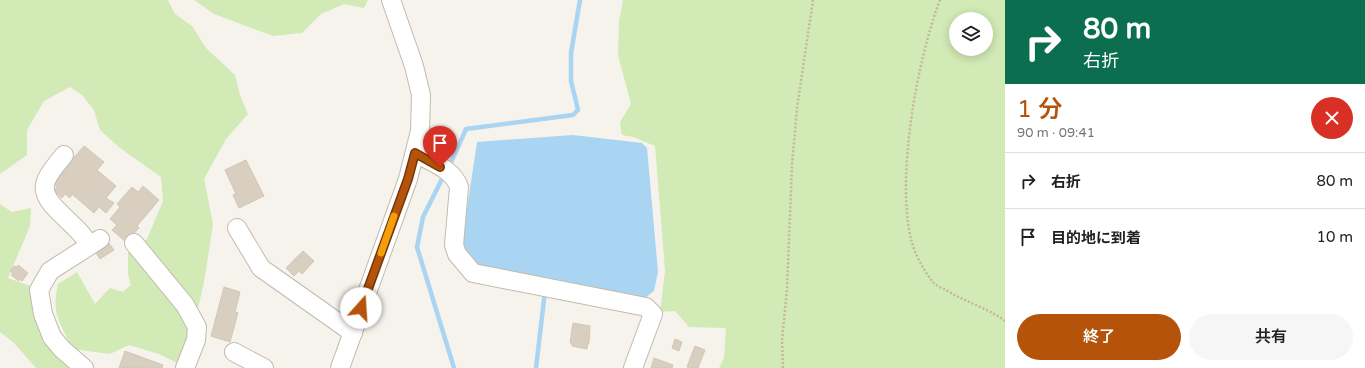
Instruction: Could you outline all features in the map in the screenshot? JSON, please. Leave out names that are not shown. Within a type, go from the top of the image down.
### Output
[{"type":"street","points":[[340,368],[408,179],[420,131],[421,95],[414,66],[391,0]]},
{"type":"street","points":[[415,153],[452,174],[457,180],[459,187],[454,245],[457,254],[473,273],[646,307],[652,314],[633,368]]},
{"type":"street","points":[[64,155],[46,180],[44,193],[51,205],[71,221],[85,236],[94,241],[50,271],[39,290],[43,314],[52,337],[62,349],[84,368]]},
{"type":"street","points":[[237,228],[261,268],[352,333]]},
{"type":"street","points":[[134,243],[185,305],[197,327],[196,340],[185,368]]},
{"type":"street","points":[[234,352],[264,368]]},
{"type":"path","points":[[783,368],[782,341],[787,290],[792,165],[797,108],[813,0]]},
{"type":"path","points":[[940,0],[927,41],[916,89],[905,193],[911,240],[919,259],[934,284],[972,304],[996,314],[1005,321]]},
{"type":"green space","points":[[0,0],[168,0],[175,14],[192,26],[206,48],[235,75],[240,95],[248,114],[226,139],[204,179],[213,224],[204,282],[190,343],[181,365],[159,354],[129,345],[110,354],[73,349],[64,332],[56,311],[56,294],[58,284],[77,272],[95,304],[110,288],[123,292],[131,285],[128,274],[128,252],[147,239],[163,201],[161,177],[120,148],[100,130],[94,110],[82,95],[70,87],[44,101],[27,130],[27,155],[0,174]]},
{"type":"green space","points":[[194,0],[368,0],[364,8],[344,4],[321,14],[302,33],[273,36],[214,14]]},
{"type":"green space","points":[[623,0],[1005,0],[1005,368],[719,368],[724,358],[726,328],[689,327],[675,311],[660,312],[665,271],[655,146],[633,137],[622,135],[620,122],[631,104],[618,55],[619,21]]},
{"type":"green space","points":[[0,204],[12,212],[31,208],[30,226],[8,278],[33,287],[76,368],[36,368],[13,342],[0,332]]},
{"type":"water","points":[[573,135],[642,143],[647,148],[658,272],[654,291],[645,298],[485,268],[475,264],[469,259],[465,252],[462,242],[477,142]]},
{"type":"building","points":[[84,146],[104,162],[97,170],[116,186],[106,198],[114,203],[106,213],[99,207],[94,213],[72,194],[70,198],[65,194],[62,198],[54,191],[57,187],[52,183]]},
{"type":"building","points":[[246,160],[264,196],[239,208],[233,195],[236,194],[225,170]]},
{"type":"building","points":[[143,186],[159,200],[137,226],[139,228],[126,242],[112,230],[117,225],[110,219],[120,207],[117,204],[132,187],[138,192]]},
{"type":"building","points":[[108,242],[114,250],[100,259],[95,251]]},
{"type":"building","points":[[303,251],[314,261],[302,274],[299,271],[294,276],[286,268]]},
{"type":"building","points":[[18,265],[28,273],[22,281],[20,279],[19,281],[11,275],[13,273],[10,271],[14,266],[17,267]]},
{"type":"building","points":[[224,287],[240,292],[235,312],[238,313],[230,342],[211,336]]},
{"type":"building","points":[[573,323],[590,326],[589,343],[587,349],[572,346],[572,343],[570,343]]},
{"type":"building","points":[[675,339],[682,342],[679,351],[672,348]]},
{"type":"building","points":[[695,346],[705,350],[698,368],[690,368],[687,367]]},
{"type":"building","points":[[125,351],[163,365],[162,368],[119,368]]},
{"type":"building","points":[[654,358],[673,365],[672,368],[651,368]]},
{"type":"waterway","points":[[449,167],[466,129],[573,115],[578,110],[571,81],[571,53],[580,0]]},
{"type":"waterway","points":[[445,173],[423,217],[417,247],[454,368]]},
{"type":"waterway","points":[[536,368],[545,291]]},
{"type":"slow traffic","points":[[381,253],[394,216]]},
{"type":"route","points":[[361,308],[408,179],[415,153],[440,167]]}]
